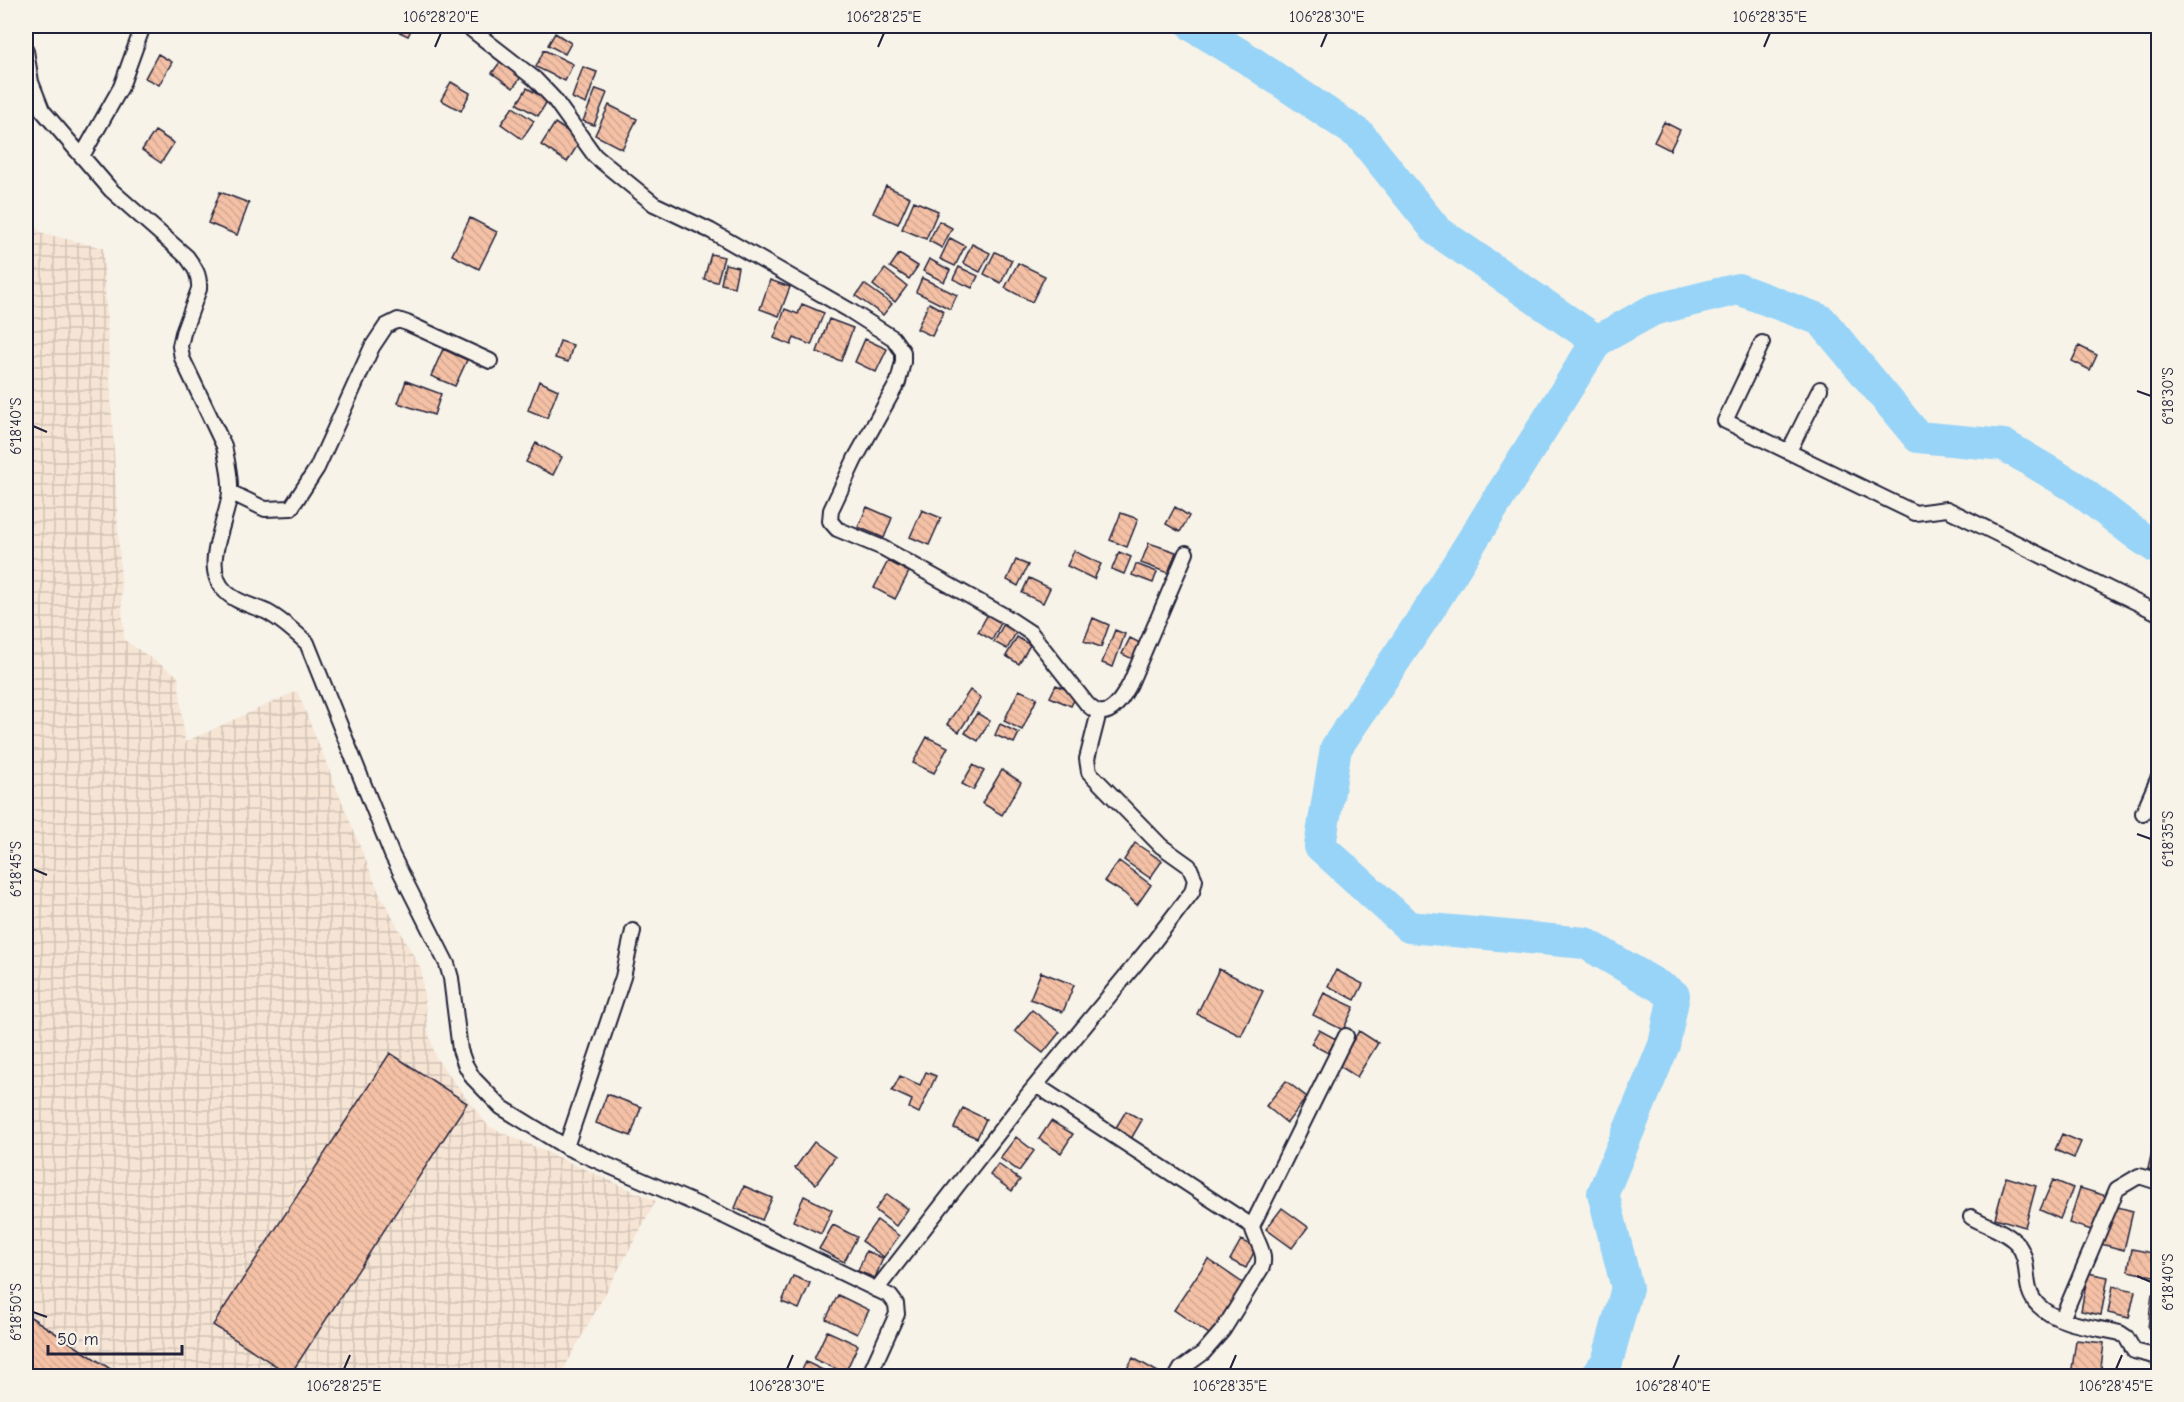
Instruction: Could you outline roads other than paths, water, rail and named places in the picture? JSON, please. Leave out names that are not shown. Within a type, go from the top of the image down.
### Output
[{"type":"street","points":[[82,156],[121,87],[143,26]]},
{"type":"street","points":[[467,26],[535,79],[554,99],[595,156],[654,204],[711,231],[849,310],[893,338],[903,352],[898,382],[855,459],[831,510],[830,521],[837,529],[884,548],[1031,633],[1087,704],[1099,712],[1108,711],[1118,703],[1130,684],[1186,554]]},
{"type":"street","points":[[26,51],[31,82],[42,110],[111,190],[187,257],[196,270],[200,280],[199,289],[180,346],[182,358],[224,446],[230,492],[216,553],[216,580],[226,593],[268,613],[292,628],[307,643],[392,855],[447,964],[451,978],[460,1050],[473,1078],[501,1107],[566,1147],[724,1216],[890,1296],[896,1304],[897,1314],[869,1377]]},
{"type":"street","points":[[230,492],[265,509],[291,508],[317,468],[372,347],[386,326],[398,320],[407,323],[490,361]]},
{"type":"street","points":[[1762,343],[1725,421],[1915,513],[1947,509],[2158,613]]},
{"type":"street","points":[[1789,451],[1821,389]]},
{"type":"street","points":[[876,1290],[1036,1085],[1192,892],[1195,880],[1189,866],[1161,846],[1089,772],[1087,759],[1099,712]]},
{"type":"street","points":[[2143,813],[2158,782]]},
{"type":"street","points":[[566,1147],[623,976],[633,931]]},
{"type":"street","points":[[1252,1226],[1346,1036]]},
{"type":"street","points":[[1036,1085],[1252,1226],[1263,1253],[1262,1267],[1223,1330],[1203,1353],[1181,1369],[1178,1377]]},
{"type":"street","points":[[2061,1319],[2117,1189],[2139,1176],[2158,1182]]},
{"type":"street","points":[[1971,1217],[2018,1244],[2024,1255],[2029,1294],[2052,1316],[2120,1333],[2126,1337],[2134,1351],[2158,1357]]},
{"type":"waterway","points":[[1193,26],[1246,58],[1360,135],[1437,231],[1597,341]]},
{"type":"waterway","points":[[1596,1376],[1607,1362],[1627,1288],[1603,1193],[1664,1045],[1674,995],[1585,943],[1409,927],[1320,846],[1336,748],[1430,608],[1597,341],[1653,310],[1738,289],[1821,320],[1918,437],[2004,445],[2075,487],[2158,549]]}]
